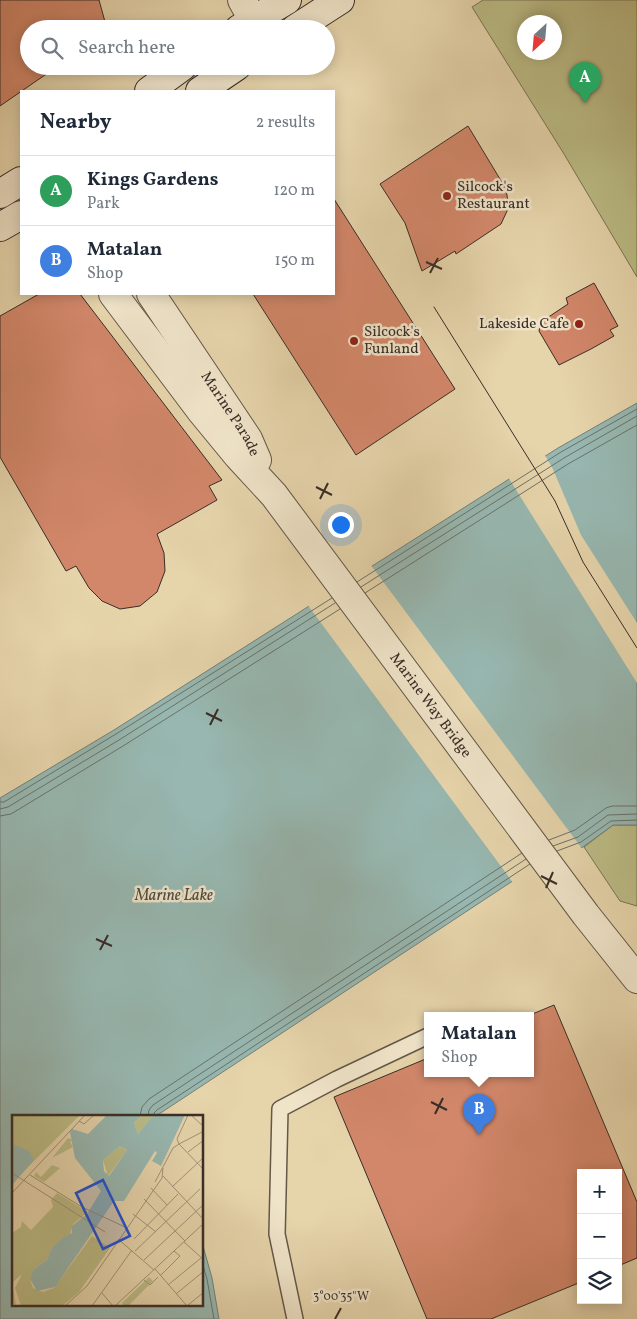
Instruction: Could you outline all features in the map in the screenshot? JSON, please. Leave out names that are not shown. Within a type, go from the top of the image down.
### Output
[{"type":"street","points":[[248,19],[287,0]]},
{"type":"street","points":[[309,20],[340,0]]},
{"type":"street","points":[[150,90],[171,75]]},
{"type":"street","points":[[201,90],[224,75]]},
{"type":"street","points":[[0,194],[20,182]]},
{"type":"street","name":"Marine Parade","points":[[114,295],[201,411],[238,456],[274,495]]},
{"type":"street","name":"Marine Parade","points":[[133,295],[182,364],[201,411]]},
{"type":"street","name":"Marine Parade","points":[[152,295],[248,439],[274,495]]},
{"type":"street","name":"Marine Way Bridge","points":[[274,495],[586,915],[637,979]]},
{"type":"lane","points":[[294,1319],[277,1234],[280,1109],[337,1079],[424,1038]]},
{"type":"green space","points":[[483,0],[637,0],[637,277],[564,154],[472,7]]},
{"type":"green space","points":[[613,825],[637,825],[637,906],[620,901],[584,847]]},
{"type":"water","name":"Marine Lake","points":[[637,403],[637,825],[613,825],[583,847],[543,861],[158,1115],[12,1115],[12,1306],[204,1306],[204,1250],[212,1278],[219,1319],[0,1319],[0,798],[114,730],[558,448]]},
{"type":"pier","points":[[544,454],[552,467],[581,535],[637,623],[637,683],[508,477]]},
{"type":"pier","points":[[370,564],[583,850],[545,864],[514,884],[307,604]]},
{"type":"building","points":[[0,0],[99,0],[105,20],[20,20],[20,75],[45,75],[23,90],[20,90],[20,92],[0,106]]},
{"type":"building","name":"Silcock's Restaurant","points":[[468,126],[506,189],[507,211],[501,224],[456,254],[455,251],[422,271],[405,223],[380,184]]},
{"type":"building","name":"Silcock's Funland","points":[[335,201],[455,389],[356,455],[254,295],[335,295]]},
{"type":"building","name":"Lakeside Cafe","points":[[594,283],[618,326],[610,330],[614,336],[559,365],[539,331],[541,322],[568,304],[566,298]]},
{"type":"building","points":[[37,295],[81,295],[222,480],[209,486],[217,500],[157,534],[164,553],[165,571],[157,592],[140,606],[120,609],[102,601],[89,588],[76,566],[66,571],[0,457],[0,316]]},
{"type":"building","points":[[554,1005],[637,1202],[637,1258],[622,1264],[622,1169],[577,1169],[577,1284],[491,1319],[427,1319],[334,1097],[424,1060],[424,1077],[534,1077],[534,1013]]},
{"type":"tram line","points":[[434,307],[555,501],[583,562],[637,648]]},
{"type":"place","name":"Kings Gardens","points":[[585,103]]},
{"type":"place","name":"Silcock's Restaurant","points":[[447,196]]},
{"type":"place","name":"Lakeside Cafe","points":[[579,324]]},
{"type":"place","name":"Silcock's Funland","points":[[354,341]]},
{"type":"place","name":"Matalan","points":[[479,1135]]}]
